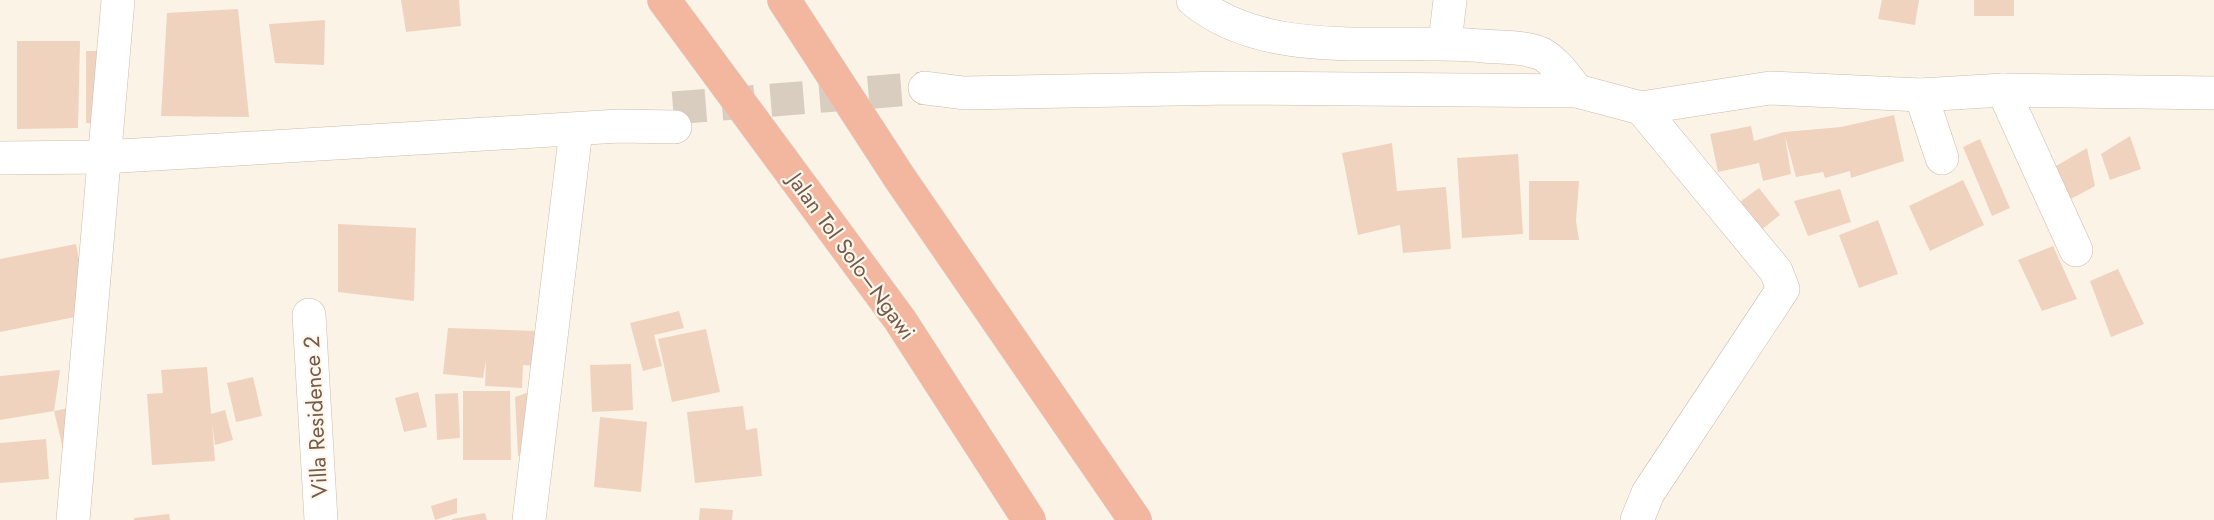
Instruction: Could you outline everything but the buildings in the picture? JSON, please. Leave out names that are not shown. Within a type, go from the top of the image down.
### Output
[{"type":"highway","name":"Jalan Tol Solo–Ngawi","points":[[664,0],[900,320],[1029,520]]},
{"type":"highway","points":[[784,0],[898,177],[1135,520]]},
{"type":"street","points":[[73,520],[118,0]]},
{"type":"street","points":[[1193,0],[1228,23],[1313,43],[1445,42],[1534,52],[1554,63],[1577,91]]},
{"type":"street","points":[[1445,42],[1450,0]]},
{"type":"street","points":[[925,100],[944,106],[964,93],[1230,88],[1577,91],[1641,108],[1770,88],[1921,95],[2003,90],[2214,93]]},
{"type":"street","points":[[2003,90],[2076,250]]},
{"type":"street","points":[[1921,95],[1942,158]]},
{"type":"street","points":[[1637,520],[1648,493],[1669,465],[1783,289],[1776,271],[1641,108]]},
{"type":"street","points":[[0,158],[104,157],[576,130],[674,118]]},
{"type":"street","points":[[529,520],[576,130]]},
{"type":"street","name":"Villa Residence 2","points":[[309,315],[321,520]]},
{"type":"tunnel","points":[[673,108],[925,88]]}]
